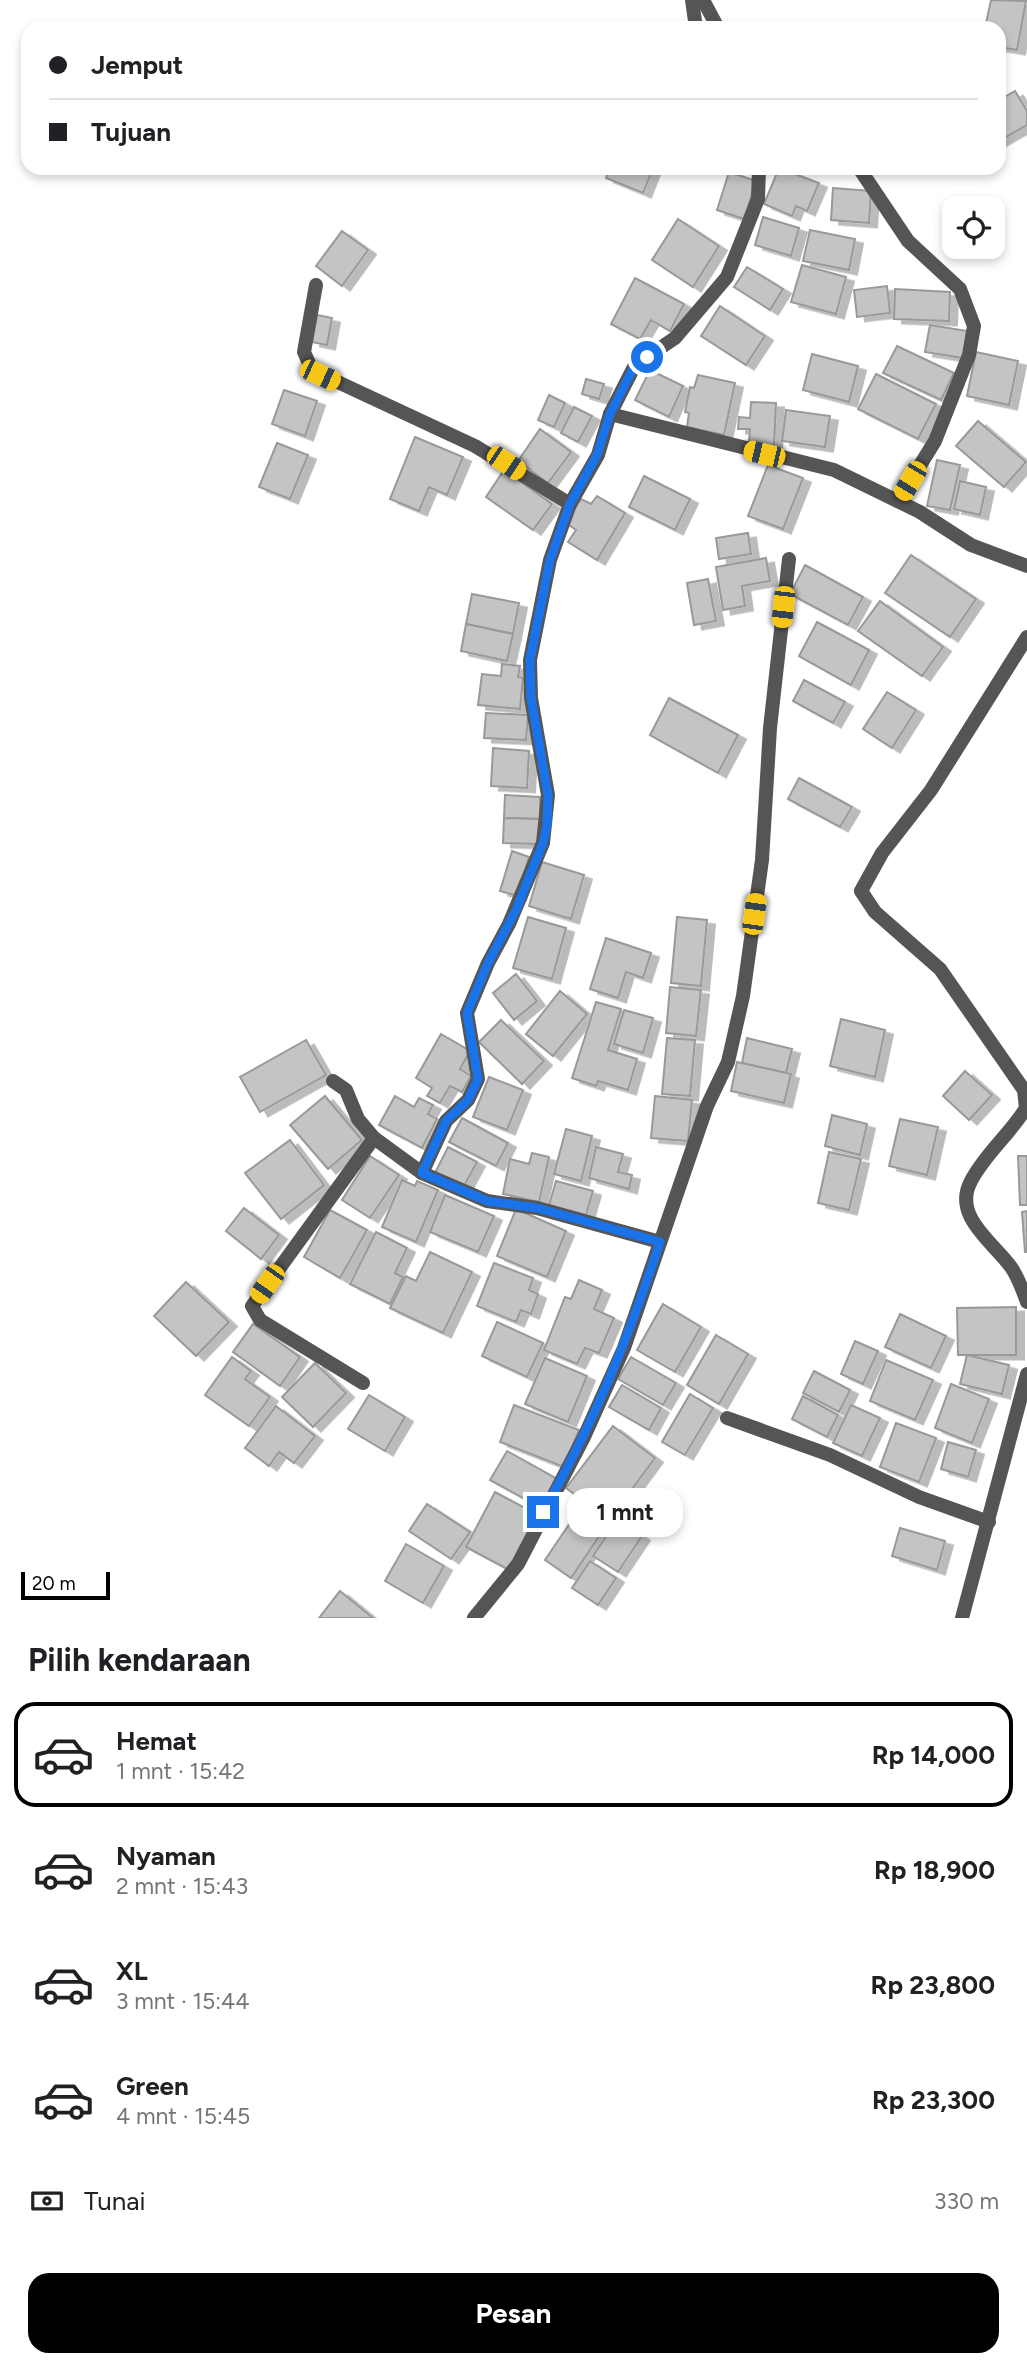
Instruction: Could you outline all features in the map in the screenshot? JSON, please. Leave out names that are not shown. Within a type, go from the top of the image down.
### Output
[{"type":"street","points":[[692,0],[695,21]]},
{"type":"street","points":[[703,0],[714,21]]},
{"type":"street","points":[[422,1173],[446,1121],[468,1100],[478,1079],[467,1013],[543,843],[548,795],[531,698],[530,660],[550,560],[570,504],[597,455],[610,414],[635,365],[675,338],[727,277],[758,199],[759,175]]},
{"type":"street","points":[[864,175],[908,241],[960,289],[974,326],[969,355],[935,441],[898,501]]},
{"type":"street","points":[[316,285],[304,352],[312,370],[475,446],[570,504]]},
{"type":"street","points":[[610,414],[834,470],[898,501],[971,545],[1027,566]]},
{"type":"street","points":[[474,1618],[518,1564],[584,1437],[624,1348],[708,1106],[728,1062],[743,996],[762,860],[770,728],[789,559]]},
{"type":"street","points":[[1027,637],[930,790],[882,853],[861,891],[875,912],[940,969],[1024,1090],[1026,1108],[995,1144],[969,1184],[965,1195],[967,1212],[1012,1269],[1027,1302]]},
{"type":"street","points":[[333,1081],[346,1090],[358,1119],[374,1138],[422,1173],[487,1201],[537,1208],[660,1242]]},
{"type":"street","points":[[363,1383],[260,1320],[252,1306],[374,1138]]},
{"type":"street","points":[[962,1618],[1027,1374]]},
{"type":"street","points":[[727,1418],[830,1455],[919,1497],[989,1522]]},
{"type":"building","points":[[991,0],[1026,1],[1017,50],[1006,48],[1006,21],[986,21]]},
{"type":"building","points":[[1015,91],[1027,111],[1027,125],[1006,137],[1006,96]]},
{"type":"building","points":[[607,175],[650,175],[643,193],[606,178]]},
{"type":"building","points":[[728,175],[756,181],[744,219],[717,210]]},
{"type":"building","points":[[776,175],[798,175],[819,183],[807,211],[796,206],[792,216],[764,204]]},
{"type":"building","points":[[833,188],[871,191],[869,223],[831,220]]},
{"type":"building","points":[[763,217],[799,228],[791,256],[755,245]]},
{"type":"building","points":[[678,219],[719,246],[693,287],[652,260]]},
{"type":"building","points":[[810,230],[855,239],[849,270],[803,261]]},
{"type":"building","points":[[342,231],[368,250],[342,286],[316,266]]},
{"type":"building","points":[[802,265],[846,277],[836,314],[791,302]]},
{"type":"building","points":[[747,267],[783,289],[770,310],[734,287]]},
{"type":"building","points":[[635,278],[684,304],[670,331],[651,320],[640,339],[611,324]]},
{"type":"building","points":[[887,286],[890,313],[857,317],[854,290]]},
{"type":"building","points":[[895,289],[950,292],[949,321],[894,319]]},
{"type":"building","points":[[720,306],[765,336],[746,365],[701,336]]},
{"type":"building","points":[[317,315],[332,318],[327,345],[312,342]]},
{"type":"building","points":[[930,325],[967,331],[963,358],[925,352]]},
{"type":"building","points":[[897,346],[954,373],[941,400],[883,373]]},
{"type":"building","points":[[976,352],[1018,361],[1009,405],[967,396]]},
{"type":"building","points":[[812,354],[858,366],[849,402],[803,390]]},
{"type":"building","points":[[650,370],[683,386],[669,417],[635,400]]},
{"type":"building","points":[[876,374],[936,404],[918,439],[858,409]]},
{"type":"building","points":[[698,375],[735,383],[724,435],[687,427],[689,413],[685,412],[690,387],[694,388]]},
{"type":"building","points":[[586,379],[604,384],[599,399],[582,394]]},
{"type":"building","points":[[284,390],[317,401],[305,436],[272,424]]},
{"type":"building","points":[[549,395],[565,403],[554,427],[538,420]]},
{"type":"building","points":[[751,402],[776,403],[774,446],[749,444],[750,429],[738,429],[739,417],[750,418]]},
{"type":"building","points":[[574,407],[592,416],[578,442],[561,433]]},
{"type":"building","points":[[786,410],[830,416],[825,447],[782,441]]},
{"type":"building","points":[[978,421],[1026,462],[1004,487],[956,446]]},
{"type":"building","points":[[540,429],[571,452],[548,483],[518,461]]},
{"type":"building","points":[[415,437],[463,457],[447,495],[429,487],[419,511],[390,499]]},
{"type":"building","points":[[277,443],[308,455],[290,499],[259,487]]},
{"type":"building","points":[[937,460],[960,465],[950,510],[927,506]]},
{"type":"building","points":[[768,465],[803,478],[783,529],[748,516]]},
{"type":"building","points":[[504,470],[552,504],[533,530],[486,497]]},
{"type":"building","points":[[644,476],[690,499],[675,530],[629,507]]},
{"type":"building","points":[[960,481],[986,487],[980,515],[954,509]]},
{"type":"building","points":[[597,496],[625,513],[597,560],[568,542],[576,530],[566,523],[581,499],[591,504]]},
{"type":"building","points":[[748,533],[751,554],[719,559],[716,538]]},
{"type":"building","points":[[911,555],[976,599],[950,637],[885,593]]},
{"type":"building","points":[[766,558],[770,581],[742,586],[745,606],[723,610],[716,567]]},
{"type":"building","points":[[805,565],[863,597],[848,625],[790,594]]},
{"type":"building","points":[[708,579],[716,621],[694,625],[687,583]]},
{"type":"building","points":[[472,594],[519,603],[513,634],[466,624]]},
{"type":"building","points":[[880,601],[943,647],[922,676],[858,631]]},
{"type":"building","points":[[817,622],[869,650],[851,685],[799,656]]},
{"type":"building","points":[[466,624],[513,634],[507,661],[461,651]]},
{"type":"building","points":[[502,664],[520,666],[518,677],[523,678],[520,709],[478,705],[482,674],[501,676]]},
{"type":"building","points":[[804,680],[845,702],[833,723],[793,701]]},
{"type":"building","points":[[887,692],[916,710],[892,748],[863,729]]},
{"type":"building","points":[[669,698],[738,735],[718,773],[650,735]]},
{"type":"building","points":[[486,713],[528,715],[526,740],[484,738]]},
{"type":"building","points":[[493,748],[529,751],[527,788],[491,786]]},
{"type":"building","points":[[799,778],[852,807],[840,827],[788,799]]},
{"type":"building","points":[[505,795],[540,797],[540,819],[504,818]]},
{"type":"building","points":[[504,818],[540,819],[539,844],[503,843]]},
{"type":"building","points":[[512,851],[529,857],[518,896],[500,891]]},
{"type":"building","points":[[542,862],[584,875],[571,919],[529,906]]},
{"type":"building","points":[[528,917],[566,928],[552,979],[513,968]]},
{"type":"building","points":[[677,917],[707,920],[701,986],[671,983]]},
{"type":"building","points":[[606,938],[651,953],[643,978],[626,972],[618,998],[590,989]]},
{"type":"building","points":[[516,974],[537,1001],[514,1020],[493,993]]},
{"type":"building","points":[[670,987],[701,990],[696,1036],[666,1033]]},
{"type":"building","points":[[560,991],[587,1014],[553,1056],[526,1034]]},
{"type":"building","points":[[596,1002],[621,1009],[608,1050],[637,1059],[628,1090],[598,1081],[596,1086],[572,1078]]},
{"type":"building","points":[[624,1010],[653,1018],[643,1053],[614,1044]]},
{"type":"building","points":[[841,1019],[885,1030],[875,1077],[830,1066]]},
{"type":"building","points":[[501,1020],[544,1061],[522,1084],[479,1042]]},
{"type":"building","points":[[441,1034],[470,1051],[460,1069],[471,1076],[462,1092],[450,1086],[440,1103],[427,1096],[432,1088],[416,1078]]},
{"type":"building","points":[[667,1038],[695,1040],[690,1096],[662,1094]]},
{"type":"building","points":[[747,1038],[792,1049],[786,1073],[742,1063]]},
{"type":"building","points":[[306,1040],[326,1075],[260,1112],[240,1077]]},
{"type":"building","points":[[737,1062],[791,1074],[784,1103],[731,1091]]},
{"type":"building","points":[[965,1071],[992,1095],[969,1120],[943,1096]]},
{"type":"building","points":[[489,1077],[523,1090],[507,1130],[473,1117]]},
{"type":"building","points":[[325,1096],[362,1140],[328,1169],[290,1125]]},
{"type":"building","points":[[395,1096],[414,1107],[419,1098],[433,1105],[428,1114],[437,1119],[422,1148],[379,1125]]},
{"type":"building","points":[[655,1096],[692,1100],[688,1141],[651,1138]]},
{"type":"building","points":[[832,1115],[867,1124],[860,1155],[825,1146]]},
{"type":"building","points":[[462,1118],[508,1143],[496,1166],[449,1142]]},
{"type":"building","points":[[900,1119],[938,1127],[927,1175],[889,1166]]},
{"type":"building","points":[[566,1129],[592,1136],[581,1181],[554,1174]]},
{"type":"building","points":[[290,1140],[324,1185],[281,1219],[245,1173]]},
{"type":"building","points":[[448,1147],[477,1162],[463,1188],[435,1173]]},
{"type":"building","points":[[596,1147],[623,1154],[618,1172],[632,1175],[629,1189],[589,1178]]},
{"type":"building","points":[[829,1152],[861,1159],[849,1210],[818,1203]]},
{"type":"building","points":[[532,1153],[549,1157],[539,1202],[503,1194],[510,1159],[529,1164]]},
{"type":"building","points":[[370,1156],[399,1175],[370,1218],[342,1200]]},
{"type":"building","points":[[1018,1156],[1027,1156],[1027,1205],[1020,1205]]},
{"type":"building","points":[[402,1180],[415,1186],[417,1181],[438,1190],[416,1242],[382,1227]]},
{"type":"building","points":[[556,1181],[593,1191],[586,1215],[549,1205]]},
{"type":"building","points":[[445,1195],[494,1216],[478,1252],[430,1232]]},
{"type":"building","points":[[244,1208],[279,1235],[261,1259],[226,1231]]},
{"type":"building","points":[[516,1209],[566,1231],[547,1277],[497,1256]]},
{"type":"building","points":[[330,1210],[367,1230],[340,1278],[304,1257]]},
{"type":"building","points":[[1027,1211],[1027,1252],[1025,1252],[1022,1212]]},
{"type":"building","points":[[376,1232],[407,1248],[395,1273],[403,1277],[390,1304],[350,1284]]},
{"type":"building","points":[[430,1252],[472,1272],[443,1333],[390,1308],[406,1276],[416,1281]]},
{"type":"building","points":[[494,1263],[533,1278],[529,1290],[538,1294],[531,1314],[521,1310],[516,1322],[477,1306]]},
{"type":"building","points":[[579,1280],[602,1290],[594,1309],[614,1318],[599,1353],[585,1348],[577,1364],[544,1350],[565,1297],[571,1299]]},
{"type":"building","points":[[186,1282],[229,1322],[196,1356],[154,1316]]},
{"type":"building","points":[[663,1304],[701,1327],[675,1372],[637,1350]]},
{"type":"building","points":[[1016,1307],[1016,1355],[958,1355],[957,1308]]},
{"type":"building","points":[[900,1314],[946,1336],[931,1368],[885,1347]]},
{"type":"building","points":[[497,1322],[543,1343],[527,1377],[482,1356]]},
{"type":"building","points":[[253,1324],[300,1357],[280,1386],[233,1352]]},
{"type":"building","points":[[716,1335],[748,1354],[719,1404],[687,1385]]},
{"type":"building","points":[[855,1341],[878,1351],[863,1384],[841,1374]]},
{"type":"building","points":[[967,1355],[1009,1365],[1002,1394],[960,1384]]},
{"type":"building","points":[[232,1357],[251,1371],[245,1379],[270,1397],[249,1426],[205,1395]]},
{"type":"building","points":[[631,1357],[676,1383],[663,1405],[618,1379]]},
{"type":"building","points":[[545,1358],[587,1376],[568,1422],[525,1404]]},
{"type":"building","points":[[886,1360],[933,1380],[915,1420],[870,1401]]},
{"type":"building","points":[[315,1363],[346,1393],[313,1427],[282,1397]]},
{"type":"building","points":[[814,1371],[850,1390],[839,1412],[803,1393]]},
{"type":"building","points":[[951,1384],[989,1399],[972,1443],[935,1428]]},
{"type":"building","points":[[622,1385],[661,1408],[649,1430],[609,1407]]},
{"type":"building","points":[[690,1394],[713,1408],[685,1455],[662,1442]]},
{"type":"building","points":[[369,1395],[405,1417],[385,1451],[348,1429]]},
{"type":"building","points":[[803,1396],[838,1415],[827,1437],[792,1419]]},
{"type":"building","points":[[514,1405],[579,1430],[564,1467],[500,1442]]},
{"type":"building","points":[[851,1405],[880,1418],[862,1456],[833,1443]]},
{"type":"building","points":[[276,1406],[315,1436],[294,1463],[279,1452],[269,1466],[245,1448]]},
{"type":"building","points":[[896,1423],[936,1438],[919,1482],[880,1467]]},
{"type":"building","points":[[613,1426],[655,1458],[609,1520],[566,1488]]},
{"type":"building","points":[[948,1442],[976,1450],[968,1477],[941,1469]]},
{"type":"building","points":[[507,1451],[557,1479],[541,1508],[490,1480]]},
{"type":"building","points":[[495,1492],[538,1515],[509,1570],[466,1547]]},
{"type":"building","points":[[427,1504],[470,1532],[451,1559],[409,1531]]},
{"type":"building","points":[[574,1517],[600,1535],[571,1578],[545,1560]]},
{"type":"building","points":[[617,1520],[642,1536],[618,1572],[593,1556]]},
{"type":"building","points":[[900,1528],[945,1541],[937,1570],[892,1556]]},
{"type":"building","points":[[406,1544],[444,1566],[423,1603],[385,1581]]},
{"type":"building","points":[[590,1561],[616,1578],[598,1605],[572,1588]]},
{"type":"building","points":[[340,1591],[373,1618],[319,1618]]},
{"type":"route","points":[[543,1512],[584,1437],[624,1348],[660,1242],[537,1208],[487,1201],[422,1173],[446,1121],[468,1100],[478,1079],[467,1013],[488,963],[516,910],[543,843],[547,825],[548,795],[531,698],[530,660],[550,560],[570,504],[597,455],[610,414],[635,365],[647,357]]}]
